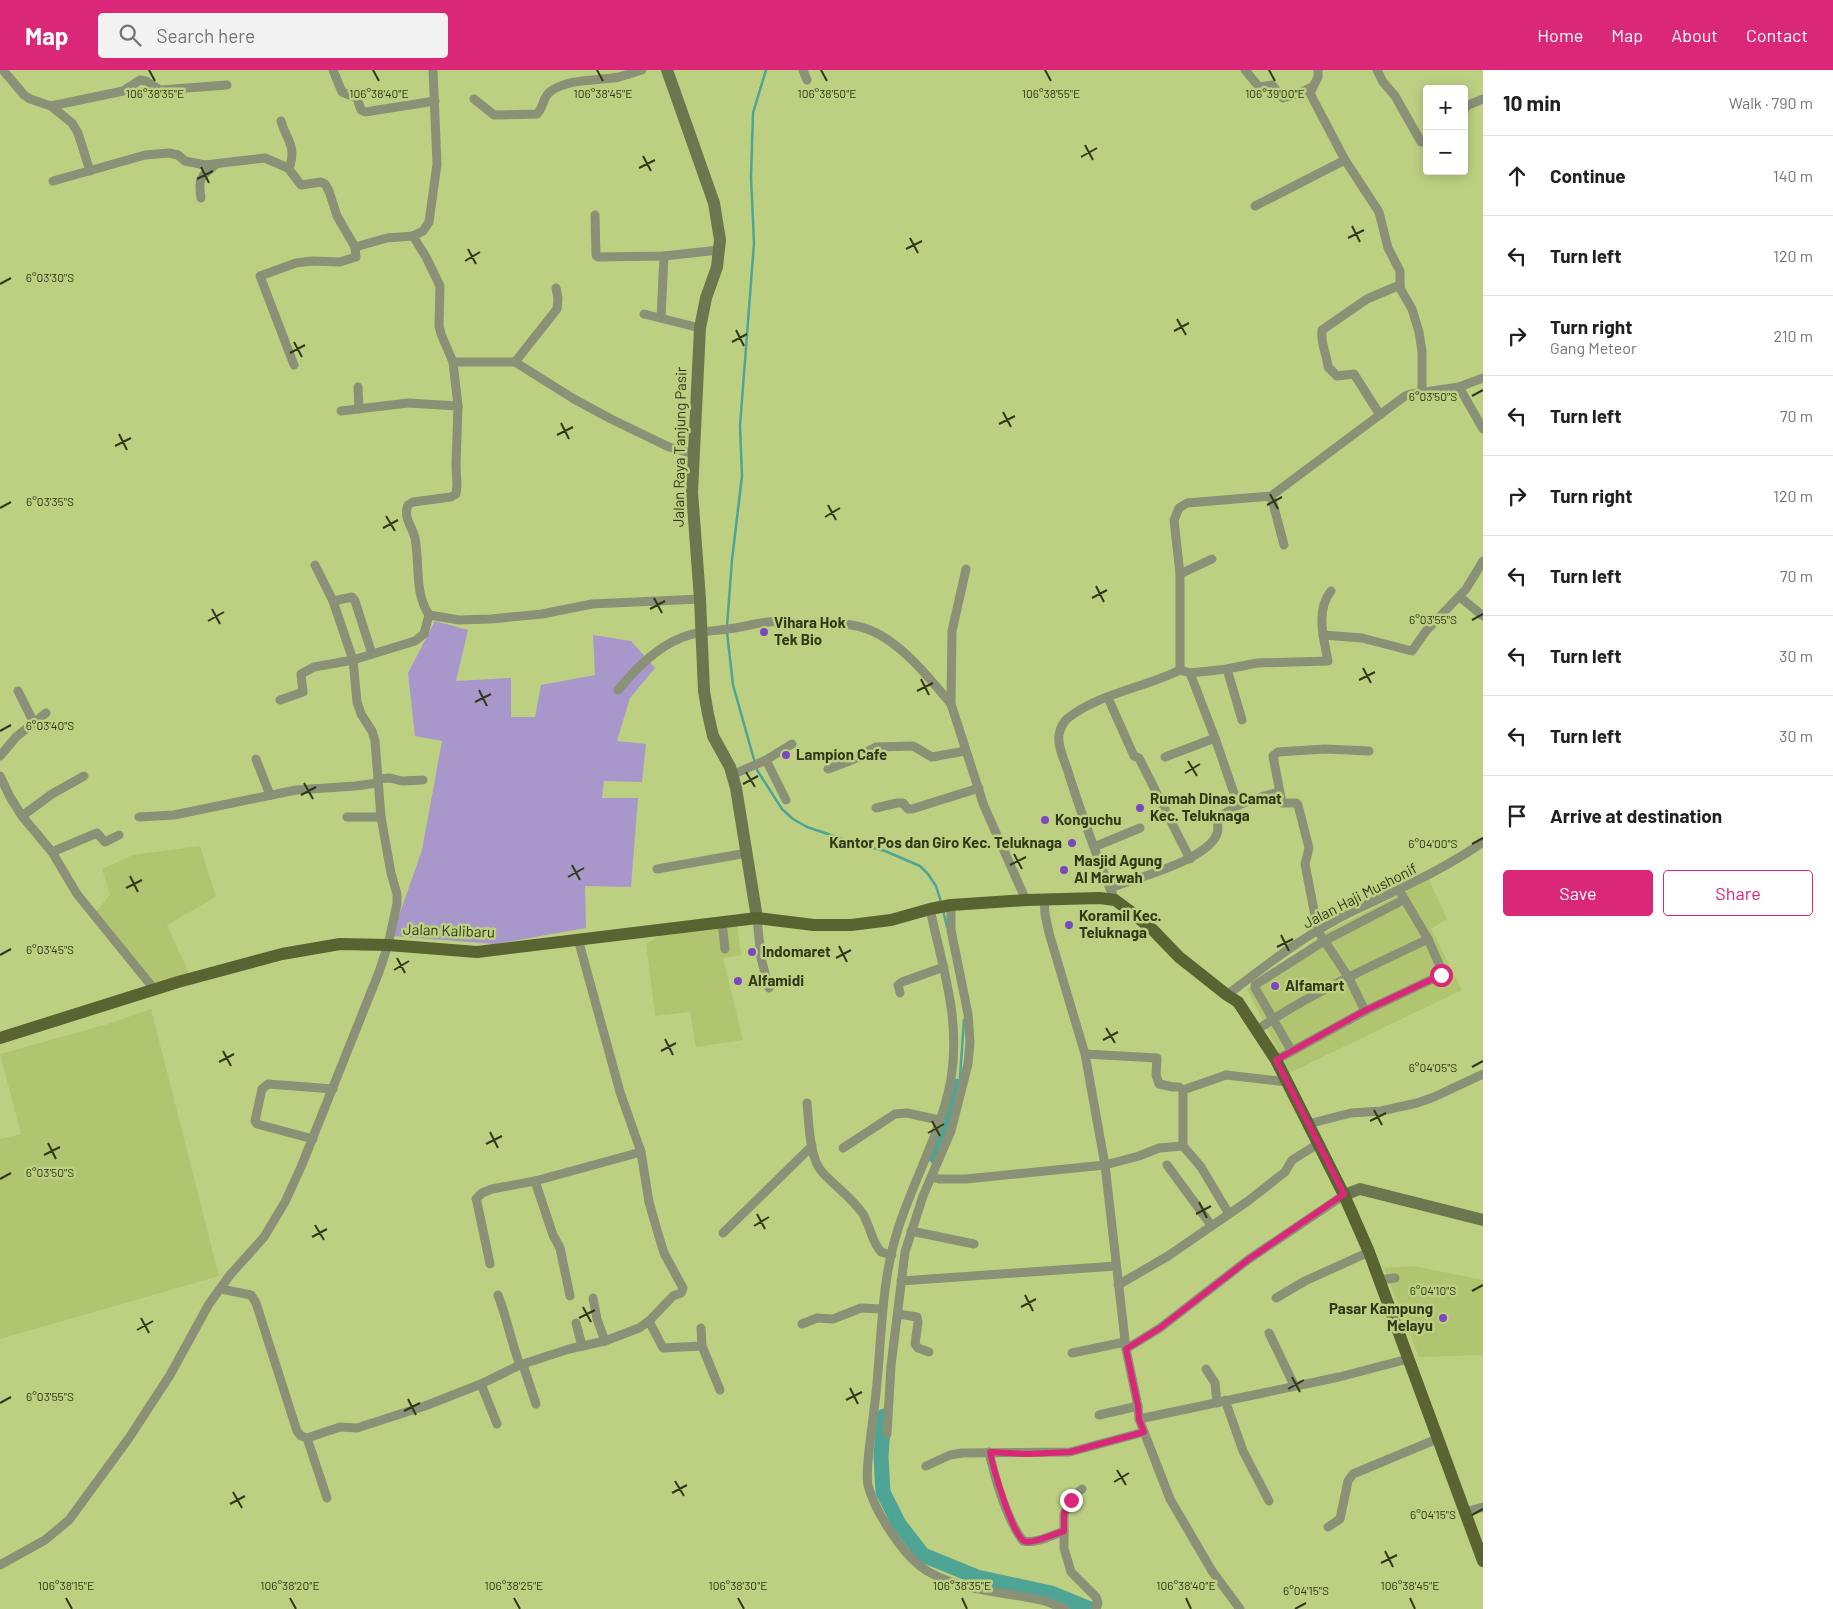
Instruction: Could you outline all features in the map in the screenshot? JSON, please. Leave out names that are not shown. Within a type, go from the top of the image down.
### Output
[{"type":"main road","name":"Jalan Kalibaru","points":[[0,1038],[154,989],[282,954],[340,944],[388,945],[477,952],[757,918],[814,925],[851,925],[891,920],[941,907],[1026,900],[1100,898],[1115,900]]},
{"type":"main road","points":[[1115,900],[1153,930],[1179,957],[1227,996],[1238,1002],[1276,1060],[1344,1194],[1369,1252],[1483,1561]]},
{"type":"street","points":[[3,70],[30,99],[50,106],[72,124],[78,132],[90,171]]},
{"type":"street","points":[[333,70],[342,92],[357,98],[361,110],[365,112],[435,101]]},
{"type":"street","points":[[355,247],[388,238],[414,236],[426,227],[432,212],[437,164],[433,70]]},
{"type":"street","points":[[474,99],[494,115],[537,114],[540,112],[546,96],[560,86],[588,80],[620,77],[642,70]]},
{"type":"street","name":"Jalan Raya Tanjung Pasir","points":[[667,70],[714,203],[720,240],[717,268],[706,298],[700,328],[692,492],[704,631],[704,691],[714,736],[738,772],[736,788],[757,918]]},
{"type":"street","points":[[804,70],[807,80]]},
{"type":"street","points":[[1246,70],[1259,87],[1272,84],[1283,98],[1297,94],[1312,86]]},
{"type":"street","points":[[1318,70],[1318,77],[1310,93],[1345,160],[1379,212],[1388,248],[1400,271],[1401,291],[1412,310],[1422,351],[1422,393]]},
{"type":"street","points":[[1377,70],[1383,82],[1395,96],[1421,142],[1423,142]]},
{"type":"street","points":[[50,106],[123,91],[140,80],[146,81],[160,90],[227,84]]},
{"type":"street","points":[[1468,105],[1483,99]]},
{"type":"street","points":[[281,121],[286,138],[292,148],[293,158],[289,169]]},
{"type":"street","points":[[53,181],[146,155],[162,153],[174,154],[190,162],[215,165],[262,158],[289,169],[301,185],[321,182],[325,184],[337,216],[355,247],[356,257],[344,261],[296,263],[260,276],[294,365]]},
{"type":"street","points":[[1255,206],[1345,160]]},
{"type":"street","points":[[201,198],[200,178],[215,165]]},
{"type":"street","points":[[595,215],[596,255],[598,257],[664,256],[719,250]]},
{"type":"street","points":[[280,700],[303,692],[300,674],[314,667],[353,660],[409,644],[424,634],[429,615],[421,597],[414,538],[406,520],[406,510],[408,505],[413,502],[451,497],[456,494],[458,406],[453,362],[439,326],[440,286],[414,236]]},
{"type":"street","points":[[661,318],[664,256]]},
{"type":"street","points":[[1380,415],[1354,374],[1337,376],[1328,367],[1327,354],[1321,336],[1322,330],[1367,299],[1400,284]]},
{"type":"street","points":[[515,362],[556,309],[558,302],[556,288]]},
{"type":"street","points":[[644,314],[700,328]]},
{"type":"street","points":[[453,362],[515,362],[611,420],[669,447],[694,454]]},
{"type":"street","points":[[1180,670],[1180,574],[1174,520],[1179,508],[1187,503],[1271,496],[1405,396],[1459,387],[1483,378]]},
{"type":"street","points":[[358,387],[359,409]]},
{"type":"street","points":[[1459,387],[1483,429]]},
{"type":"street","points":[[341,411],[408,403],[458,406]]},
{"type":"street","points":[[1271,496],[1284,545]]},
{"type":"street","points":[[1180,574],[1212,559]]},
{"type":"street","points":[[1324,635],[1362,638],[1412,651],[1426,631],[1460,597],[1477,574],[1483,561]]},
{"type":"street","points":[[0,1565],[45,1540],[69,1520],[129,1438],[170,1375],[209,1304],[230,1275],[264,1237],[285,1202],[313,1139],[368,1002],[388,945],[397,904],[397,894],[391,873],[381,816],[375,741],[357,702],[353,660],[333,601],[315,565]]},
{"type":"street","points":[[966,569],[952,631],[951,704],[984,806],[1026,900]]},
{"type":"street","points":[[1115,900],[1066,765],[1059,736],[1061,728],[1068,718],[1108,698],[1164,678],[1180,670],[1190,673],[1227,669],[1257,663],[1328,661],[1322,629],[1324,610],[1331,591]]},
{"type":"street","points":[[1460,597],[1483,616]]},
{"type":"street","points":[[333,601],[352,598],[355,600],[372,654]]},
{"type":"street","points":[[429,615],[459,620],[491,619],[542,614],[592,604],[700,599]]},
{"type":"street","points":[[618,690],[650,656],[672,642],[704,631],[771,622],[814,624],[846,622],[883,636],[909,657],[951,704]]},
{"type":"street","points":[[1227,669],[1242,720]]},
{"type":"street","points":[[1190,673],[1238,805]]},
{"type":"street","points":[[18,691],[34,723]]},
{"type":"street","points":[[1108,698],[1134,756],[1139,758],[1190,859]]},
{"type":"street","points":[[0,756],[16,737],[46,713]]},
{"type":"street","points":[[1165,758],[1215,738]]},
{"type":"street","points":[[738,772],[763,761],[792,744]]},
{"type":"street","points":[[828,769],[852,760],[876,747],[913,746],[932,757],[965,750]]},
{"type":"street","points":[[1364,1011],[1348,978],[1318,931],[1305,864],[1309,848],[1298,805],[1296,803],[1283,804],[1273,756],[1278,752],[1325,748],[1369,751]]},
{"type":"street","points":[[256,759],[270,795]]},
{"type":"street","points":[[763,761],[786,800]]},
{"type":"street","points":[[0,776],[22,816],[52,852],[77,894],[154,989]]},
{"type":"street","points":[[22,816],[52,794],[84,776]]},
{"type":"street","points":[[139,817],[174,815],[296,790],[355,786],[390,778],[402,781],[423,780]]},
{"type":"street","points":[[876,808],[903,803],[908,809],[912,809],[979,788]]},
{"type":"street","points":[[1110,888],[1190,859],[1211,843],[1217,834],[1218,819],[1238,805],[1279,792]]},
{"type":"street","points":[[347,817],[381,816]]},
{"type":"street","points":[[1094,846],[1140,828]]},
{"type":"street","points":[[52,852],[92,834],[97,833],[105,842],[119,834]]},
{"type":"street","name":"Jalan Haji Mushonif","points":[[1227,996],[1271,961],[1318,931],[1350,913],[1439,870],[1483,842]]},
{"type":"street","points":[[656,868],[747,853]]},
{"type":"street","points":[[1276,1060],[1364,1011],[1441,975],[1442,971],[1428,939],[1403,900],[1399,890]]},
{"type":"street","points":[[1044,900],[1049,933],[1085,1054],[1105,1164],[1118,1285],[1139,1419],[1170,1499],[1212,1571],[1240,1609]]},
{"type":"street","points":[[1291,1050],[1255,985],[1324,941],[1403,900]]},
{"type":"street","points":[[941,907],[944,967],[953,1011],[954,1056],[951,1079],[939,1120],[898,1228],[892,1255],[882,1309],[878,1380],[867,1469],[868,1484],[877,1509],[886,1524],[900,1544],[920,1566],[942,1578],[995,1592],[1043,1600],[1065,1609]]},
{"type":"street","points":[[887,1434],[888,1406],[905,1252],[923,1196],[953,1125],[969,1057],[968,1014],[951,930],[941,907]]},
{"type":"street","points":[[757,918],[761,958],[769,988]]},
{"type":"street","points":[[722,922],[725,950]]},
{"type":"street","points":[[221,1289],[251,1295],[256,1303],[297,1431],[301,1436],[307,1438],[340,1427],[358,1428],[425,1406],[481,1384],[522,1365],[582,1346],[605,1341],[639,1328],[649,1321],[673,1296],[681,1293],[683,1288],[664,1252],[657,1230],[649,1202],[642,1152],[620,1092],[578,939]]},
{"type":"street","points":[[1257,1030],[1273,1019],[1348,978],[1428,939]]},
{"type":"street","points":[[900,993],[898,985],[902,982],[944,967]]},
{"type":"street","points":[[1085,1054],[1157,1058],[1156,1075],[1159,1084],[1179,1087],[1183,1090]]},
{"type":"street","points":[[1308,1124],[1352,1113],[1381,1111],[1417,1103],[1483,1074]]},
{"type":"street","points":[[1183,1090],[1226,1075],[1287,1082]]},
{"type":"street","points":[[313,1139],[257,1124],[255,1121],[262,1089],[268,1084],[333,1089]]},
{"type":"street","points":[[1183,1090],[1183,1146],[1201,1167],[1229,1214]]},
{"type":"street","points":[[807,1103],[816,1163],[852,1200],[863,1215],[878,1249],[881,1252],[892,1255]]},
{"type":"street","points":[[843,1148],[895,1114],[907,1113],[939,1120]]},
{"type":"street","points":[[1118,1285],[1168,1256],[1229,1214],[1285,1172],[1292,1160],[1318,1144]]},
{"type":"street","points":[[723,1233],[812,1146]]},
{"type":"street","points":[[932,1177],[939,1179],[974,1178],[1105,1164],[1139,1156],[1159,1148],[1183,1146]]},
{"type":"street","points":[[490,1264],[476,1199],[482,1193],[492,1189],[535,1181],[642,1152]]},
{"type":"street","points":[[1167,1165],[1211,1225]]},
{"type":"street","points":[[535,1181],[553,1235],[560,1248],[570,1296]]},
{"type":"street","points":[[1072,1353],[1126,1345],[1160,1328],[1249,1259],[1344,1194],[1360,1189],[1483,1220]]},
{"type":"street","points":[[911,1232],[974,1244]]},
{"type":"street","points":[[1276,1298],[1305,1281],[1369,1252]]},
{"type":"street","points":[[901,1281],[1116,1266]]},
{"type":"street","points":[[1379,1280],[1395,1278]]},
{"type":"street","points":[[498,1295],[506,1318],[511,1342],[522,1365],[536,1404]]},
{"type":"street","points":[[593,1298],[597,1319],[605,1341]]},
{"type":"street","points":[[802,1324],[817,1318],[833,1319],[861,1308],[882,1309]]},
{"type":"street","points":[[898,1314],[917,1317],[915,1344],[918,1348],[929,1352]]},
{"type":"street","points":[[649,1321],[663,1348],[702,1346]]},
{"type":"street","points":[[576,1323],[582,1346]]},
{"type":"street","points":[[701,1328],[702,1346],[720,1390]]},
{"type":"street","points":[[1269,1333],[1294,1385]]},
{"type":"street","points":[[1139,1419],[1339,1377],[1408,1359]]},
{"type":"street","points":[[1206,1369],[1216,1387],[1243,1451],[1269,1501]]},
{"type":"street","points":[[481,1384],[497,1424]]},
{"type":"street","points":[[1099,1415],[1138,1406]]},
{"type":"street","points":[[926,1466],[950,1455],[990,1452],[1027,1454],[1070,1452],[1144,1432]]},
{"type":"street","points":[[307,1438],[327,1498]]},
{"type":"street","points":[[1328,1527],[1340,1519],[1348,1481],[1353,1474],[1437,1439]]},
{"type":"street","points":[[990,1452],[994,1475],[1014,1525],[1023,1541],[1043,1538],[1064,1531]]},
{"type":"street","points":[[1082,1489],[1073,1496],[1065,1510],[1063,1524],[1064,1548],[1069,1570],[1096,1597],[1098,1602],[1096,1609]]},
{"type":"street","points":[[1465,1512],[1483,1507]]},
{"type":"shaded area","points":[[435,621],[468,630],[456,681],[511,678],[511,717],[535,717],[541,685],[595,675],[593,635],[631,641],[655,668],[630,698],[617,741],[646,744],[642,782],[604,781],[602,798],[638,798],[631,887],[585,886],[586,928],[495,944],[392,936],[422,850],[442,741],[415,736],[408,673]]},
{"type":"shaded area","points":[[200,846],[216,897],[167,925],[190,975],[155,987],[94,914],[110,895],[102,869],[133,855]]},
{"type":"shaded area","points":[[1429,880],[1447,919],[1431,929],[1462,990],[1289,1073],[1247,989],[1326,932]]},
{"type":"shaded area","points":[[737,926],[741,955],[723,958],[743,1040],[696,1047],[690,1012],[655,1016],[646,944],[664,933]]},
{"type":"shaded area","points":[[151,1009],[219,1276],[0,1339],[0,1139],[21,1134],[0,1054],[108,1024]]},
{"type":"shaded area","name":"Pasar Kampung Melayu","points":[[1414,1266],[1483,1280],[1483,1355],[1419,1357],[1384,1268]]},
{"type":"waterway","points":[[727,626],[732,560],[742,476],[740,426],[754,243],[751,177],[753,113],[766,70]]},
{"type":"waterway","points":[[727,632],[733,685],[757,770],[782,809],[793,819],[807,827],[885,851],[920,866],[936,886],[941,902]]},
{"type":"waterway","points":[[943,910],[947,927]]},
{"type":"waterway","points":[[960,1077],[964,1020]]},
{"type":"waterway","points":[[936,1157],[959,1086]]},
{"type":"waterway","points":[[884,1416],[881,1456],[883,1492],[899,1524],[923,1555],[977,1577],[1051,1593],[1090,1609]]},
{"type":"place","name":"Vihara Hok Tek Bio","points":[[764,632]]},
{"type":"place","name":"Lampion Cafe","points":[[786,755]]},
{"type":"place","name":"Rumah Dinas Camat Kec. Teluknaga","points":[[1140,808]]},
{"type":"place","name":"Konguchu","points":[[1045,820]]},
{"type":"place","name":"Kantor Pos dan Giro Kec. Teluknaga","points":[[1072,843]]},
{"type":"place","name":"Masjid Agung Al Marwah","points":[[1064,870]]},
{"type":"place","name":"Koramil Kec. Teluknaga","points":[[1069,925]]},
{"type":"place","name":"Indomaret","points":[[752,952]]},
{"type":"place","name":"Alfamidi","points":[[738,981]]},
{"type":"place","name":"Alfamart","points":[[1275,986]]},
{"type":"place","name":"Pasar Kampung Melayu","points":[[1443,1318]]},
{"type":"route","points":[[1071,1500],[1064,1514],[1064,1531],[1030,1542],[1023,1541],[1014,1525],[994,1475],[990,1452],[1027,1454],[1070,1452],[1144,1432],[1139,1419],[1126,1349],[1160,1328],[1249,1259],[1344,1194],[1276,1060],[1364,1011],[1436,979],[1441,975]]}]
